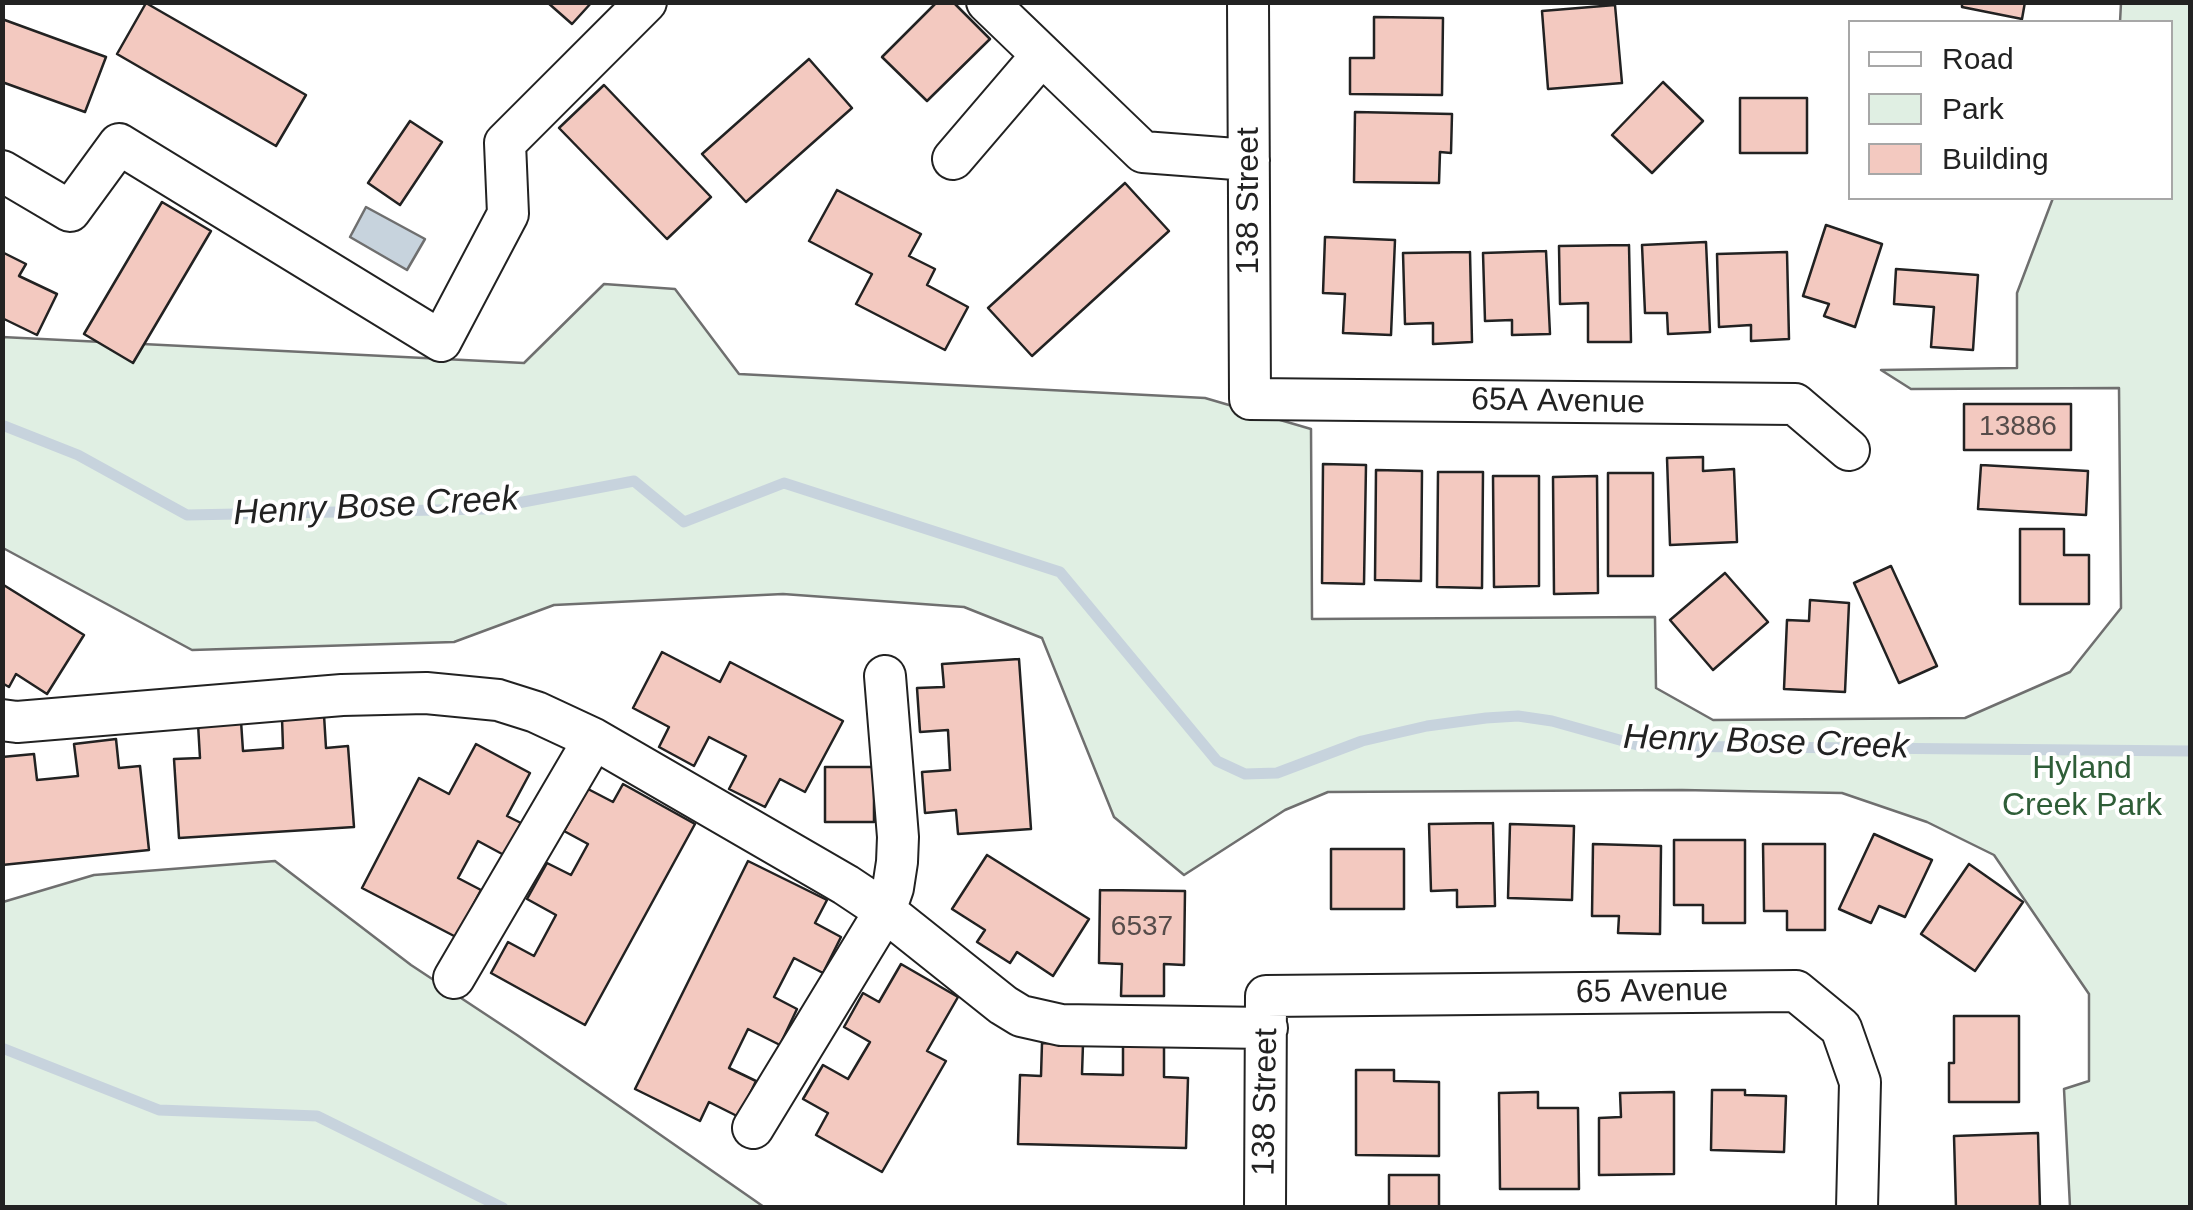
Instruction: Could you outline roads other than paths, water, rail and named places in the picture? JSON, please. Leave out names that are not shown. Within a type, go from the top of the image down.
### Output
[{"type":"street","points":[[2,171],[70,211],[120,144],[441,341],[508,214],[506,143],[646,2]]},
{"type":"street","points":[[988,2],[1143,152],[1249,160]]},
{"type":"street","name":"138 Street","points":[[1248,2],[1250,399]]},
{"type":"street","points":[[953,158],[1042,55]]},
{"type":"street","name":"65A Avenue","points":[[1250,399],[1796,404],[1849,450]]},
{"type":"street","points":[[753,1128],[885,910],[893,888],[898,836],[885,676]]},
{"type":"street","name":"65 Avenue","points":[[2,720],[17,722],[342,694],[426,693],[498,700],[536,712],[594,739],[885,910],[1003,1005],[1032,1019],[1061,1025],[1267,1012],[1796,991],[1841,1028],[1860,1082],[1856,1208]]},
{"type":"street","points":[[454,978],[594,739]]},
{"type":"street","name":"138 Street","points":[[1265,1208],[1267,1012]]},
{"type":"waterway","name":"Henry Bose Creek","points":[[2,425],[78,455],[187,515],[486,509],[634,481],[684,522],[784,483],[1060,572],[1217,761],[1245,774],[1277,773],[1362,741],[1427,726],[1518,716],[1552,721],[1641,746],[2190,751]]},
{"type":"waterway","points":[[2,1048],[159,1110],[317,1116],[503,1208]]},
{"type":"park label","name":"Hyland Creek Park","points":[[2082,788]]}]
